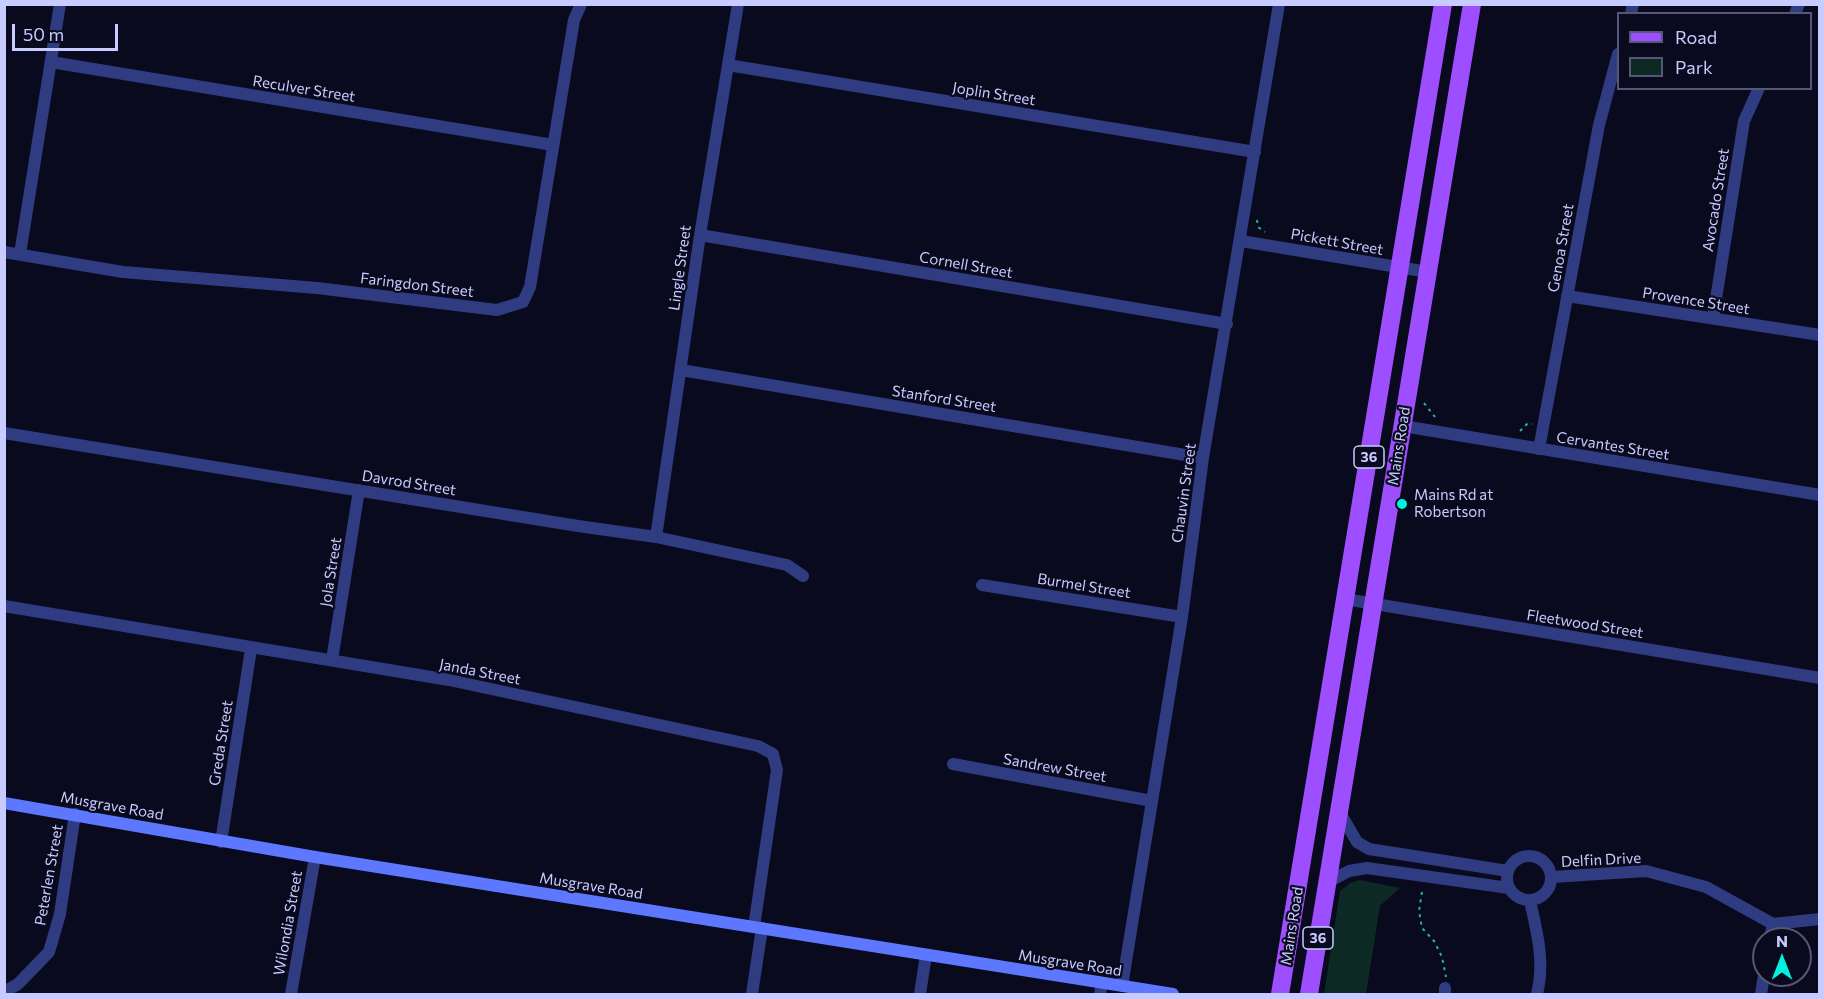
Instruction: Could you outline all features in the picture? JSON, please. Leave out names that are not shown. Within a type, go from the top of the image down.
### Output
[{"type":"main road","name":"Mains Road","points":[[1280,994],[1443,4]]},
{"type":"main road","name":"Mains Road","points":[[1309,994],[1472,4]]},
{"type":"street","points":[[20,254],[60,4]]},
{"type":"street","name":"Faringdon Street","points":[[4,252],[123,272],[317,288],[497,310],[523,302],[530,287],[574,20],[581,4]]},
{"type":"street","name":"Lingle Street","points":[[656,537],[700,235],[738,4]]},
{"type":"street","name":"Chauvin Street","points":[[1122,986],[1182,617],[1203,458],[1279,4]]},
{"type":"street","name":"Genoa Street","points":[[1539,449],[1599,125],[1617,58]]},
{"type":"street","name":"Reculver Street","points":[[51,62],[553,145]]},
{"type":"street","name":"Joplin Street","points":[[728,65],[1255,152]]},
{"type":"street","name":"Avocado Street","points":[[1713,318],[1744,121],[1758,90]]},
{"type":"street","name":"Cornell Street","points":[[700,235],[1227,324]]},
{"type":"street","name":"Pickett Street","points":[[1241,240],[1428,272]]},
{"type":"street","name":"Provence Street","points":[[1568,296],[1820,335]]},
{"type":"street","name":"Stanford Street","points":[[681,370],[1203,458]]},
{"type":"street","name":"Cervantes Street","points":[[1403,426],[1820,495]]},
{"type":"street","name":"Davrod Street","points":[[4,433],[656,537],[788,565],[803,576]]},
{"type":"street","name":"Jola Street","points":[[332,660],[359,489]]},
{"type":"street","name":"Burmel Street","points":[[982,585],[1182,617]]},
{"type":"street","name":"Fleetwood Street","points":[[1345,599],[1820,678]]},
{"type":"street","name":"Janda Street","points":[[4,606],[251,649],[448,680],[758,746],[773,754],[777,770],[758,928]]},
{"type":"street","name":"Greda Street","points":[[220,842],[251,649]]},
{"type":"street","name":"Sandrew Street","points":[[952,764],[1152,801]]},
{"type":"street","name":"Musgrave Road","points":[[4,803],[220,842],[926,955],[1101,989],[1122,986],[1173,994]]},
{"type":"street","points":[[1339,811],[1357,842],[1369,849],[1508,871]]},
{"type":"street","name":"Peterlen Street","points":[[4,992],[18,984],[49,952],[60,914],[75,814]]},
{"type":"street","points":[[1533,856],[1546,864],[1552,877],[1547,892],[1530,901],[1514,895],[1509,888],[1508,871],[1517,860],[1533,856]]},
{"type":"street","name":"Wilondia Street","points":[[291,994],[315,857]]},
{"type":"street","points":[[1328,882],[1349,871],[1367,868],[1509,888]]},
{"type":"street","name":"Delfin Drive","points":[[1552,877],[1646,871],[1706,887],[1773,924]]},
{"type":"street","points":[[1530,901],[1541,951],[1542,977],[1537,994]]},
{"type":"street","points":[[1772,927],[1773,924],[1820,919]]},
{"type":"street","points":[[752,994],[758,928]]},
{"type":"street","points":[[920,994],[926,955]]},
{"type":"street","points":[[18,984],[27,994]]},
{"type":"path","points":[[1257,209],[1258,227],[1265,232]]},
{"type":"path","points":[[1424,403],[1432,415],[1440,419]]},
{"type":"path","points":[[1515,431],[1521,431],[1528,423],[1534,424]]},
{"type":"path","points":[[1422,892],[1419,910],[1422,927],[1434,941],[1442,957],[1446,979],[1445,992]]},
{"type":"green space","points":[[1360,880],[1400,888],[1380,906],[1366,994],[1324,994],[1340,891],[1350,883]]},
{"type":"place","name":"Mains Rd at Robertson","points":[[1402,504]]}]
